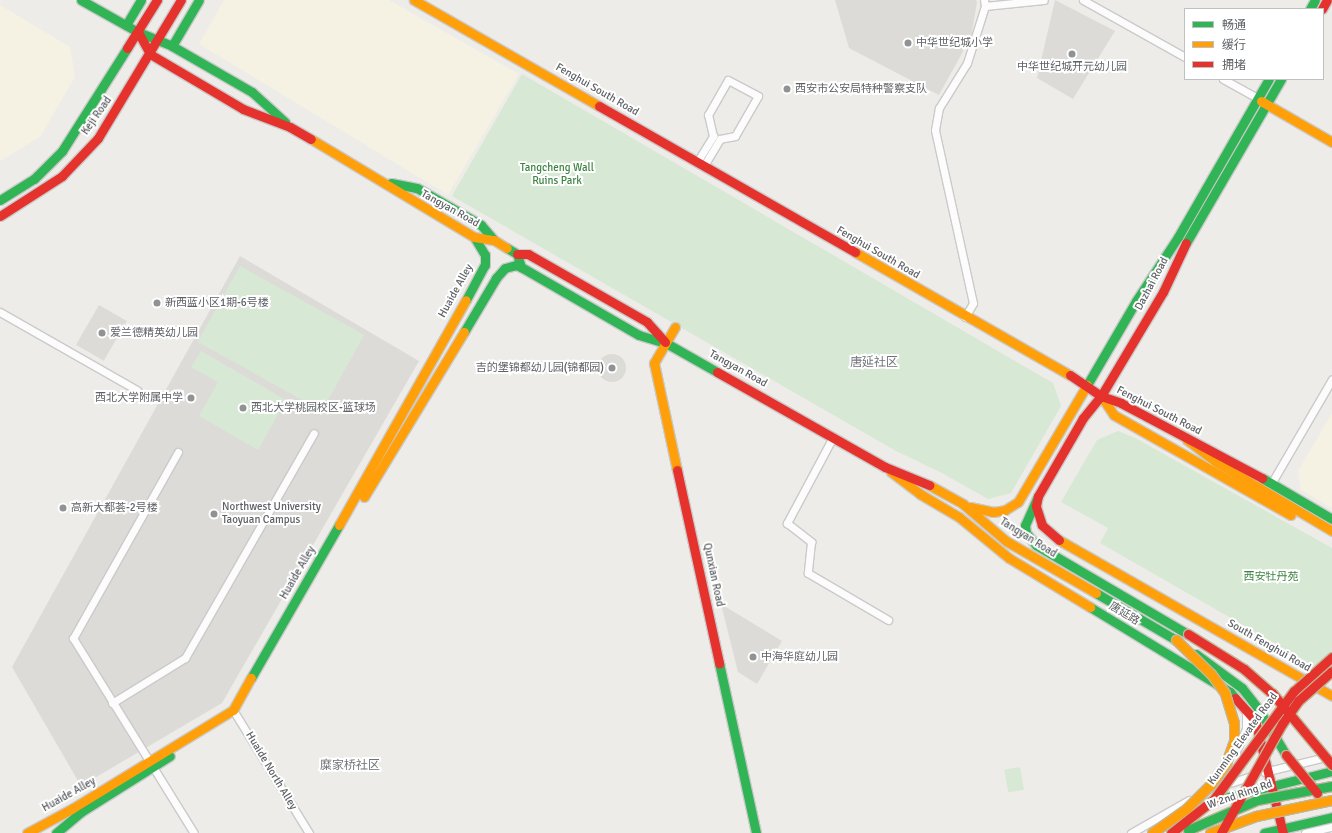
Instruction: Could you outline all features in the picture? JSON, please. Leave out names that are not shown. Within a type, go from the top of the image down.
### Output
[{"type":"main road","name":"Tangyan Road","points":[[81,0],[138,32],[159,39],[252,92],[290,127]]},
{"type":"main road","points":[[126,25],[141,0]]},
{"type":"main road","name":"Keji Road","points":[[0,200],[34,179],[62,151],[157,0]]},
{"type":"main road","name":"Keji Road","points":[[0,216],[45,188],[86,151],[109,124],[181,0]]},
{"type":"main road","points":[[172,46],[198,0]]},
{"type":"main road","name":"Fenghui South Road","points":[[414,0],[965,317],[1087,385],[1101,396],[1121,403],[1187,440],[1216,462],[1269,488]]},
{"type":"main road","points":[[138,32],[150,54]]},
{"type":"main road","name":"Tangyan Road","points":[[150,54],[243,109],[290,127],[388,183],[410,200],[474,237],[494,240],[517,254],[528,254],[646,322],[666,343]]},
{"type":"main road","name":"Dazhai Road","points":[[963,504],[993,512],[1005,510],[1018,502],[1268,80]]},
{"type":"main road","name":"Dazhai Road","points":[[1281,80],[1188,241],[1163,292],[1101,396],[1083,418],[1038,496],[1025,525],[1026,533],[1036,545],[1188,634],[1244,669],[1267,688],[1332,765]]},
{"type":"main road","points":[[1258,98],[1332,142]]},
{"type":"main road","points":[[388,183],[417,188],[481,225],[494,240]]},
{"type":"main road","name":"Huaide Alley","points":[[235,712],[412,399],[432,359],[480,274],[485,255],[474,237]]},
{"type":"main road","points":[[517,254],[521,267]]},
{"type":"main road","name":"Huaide Alley","points":[[56,833],[81,812],[150,765],[235,712],[491,285],[505,268],[516,265],[521,267]]},
{"type":"main road","name":"Tangyan Road","points":[[521,267],[639,335],[666,343],[885,467],[926,484],[963,504],[1006,540],[1176,640]]},
{"type":"main road","name":"Qunxian Road","points":[[675,327],[654,363],[756,833]]},
{"type":"main road","points":[[1101,396],[1114,415],[1332,539]]},
{"type":"main road","name":"唐延路","points":[[885,467],[920,494],[959,517],[1009,558],[1230,692],[1245,706],[1255,720],[1273,784],[1283,831]]},
{"type":"main road","points":[[1269,488],[1332,519]]},
{"type":"main road","points":[[1269,488],[1332,531]]},
{"type":"main road","name":"South Fenghui Road","points":[[1038,496],[1036,506],[1039,520],[1051,535],[1332,696]]},
{"type":"main road","points":[[1176,640],[1242,688],[1259,710],[1300,775],[1332,805]]},
{"type":"main road","points":[[1152,833],[1186,809],[1212,784],[1226,763],[1234,741],[1234,723],[1225,693],[1211,674],[1176,640]]},
{"type":"main road","name":"Kunming Elevated Road","points":[[1171,833],[1214,799],[1249,755],[1294,691],[1314,671],[1332,657]]},
{"type":"main road","name":"Kunming Elevated Road","points":[[1221,833],[1249,786],[1278,730],[1306,694],[1332,670]]},
{"type":"main road","points":[[1306,694],[1332,675]]},
{"type":"main road","name":"Huaide Alley","points":[[27,833],[150,765]]},
{"type":"main road","points":[[1156,833],[1214,800],[1273,784],[1332,771]]},
{"type":"main road","name":"W 2nd Ring Rd","points":[[1183,833],[1206,820],[1257,800],[1332,786]]},
{"type":"main road","points":[[1210,833],[1256,816],[1313,802],[1332,800]]},
{"type":"main road","points":[[1264,833],[1283,831],[1332,817]]},
{"type":"street","points":[[965,317],[973,302],[935,130],[940,108],[967,62],[984,3],[1044,0]]},
{"type":"street","points":[[1083,0],[1184,56]]},
{"type":"street","points":[[728,80],[758,96],[735,136],[720,139],[701,164],[713,136],[708,115],[728,80]]},
{"type":"street","points":[[1225,80],[1258,98]]},
{"type":"street","points":[[0,312],[137,390]]},
{"type":"street","points":[[1269,488],[1332,380]]},
{"type":"street","points":[[112,703],[185,658],[314,433]]},
{"type":"street","points":[[834,437],[787,522],[811,542],[808,573],[888,620]]},
{"type":"street","points":[[178,452],[73,638],[191,832]]},
{"type":"street","points":[[1209,790],[1223,775],[1246,729],[1248,716],[1245,706]]},
{"type":"street","name":"Huaide North Alley","points":[[235,712],[309,833]]},
{"type":"street","points":[[1130,833],[1209,790],[1269,770],[1332,756]]},
{"type":"street","points":[[1305,833],[1332,827]]},
{"type":"shaded area","points":[[224,0],[389,0],[519,74],[448,195],[199,44]]},
{"type":"shaded area","name":"中华世纪城小学","points":[[835,0],[976,0],[977,2],[971,37],[939,95],[849,48]]},
{"type":"shaded area","name":"中华世纪城开元幼儿园","points":[[1055,0],[1115,31],[1073,99],[1037,78]]},
{"type":"shaded area","points":[[0,5],[70,47],[75,77],[40,137],[0,161]]},
{"type":"shaded area","name":"Northwest University Taoyuan Campus","points":[[240,256],[419,361],[222,703],[81,786],[12,667]]},
{"type":"shaded area","name":"爱兰德精英幼儿园","points":[[99,305],[127,321],[104,361],[76,345]]},
{"type":"shaded area","name":"吉的堡锦都幼儿园(锦都园)","points":[[612,354],[622,358],[626,368],[622,378],[612,382],[602,378],[598,368],[602,358]]},
{"type":"shaded area","points":[[1332,413],[1332,508],[1301,490],[1298,471]]},
{"type":"shaded area","name":"中海华庭幼儿园","points":[[721,604],[782,641],[757,684],[738,672]]},
{"type":"green space","name":"Tangcheng Wall Ruins Park","points":[[522,74],[1053,383],[1061,406],[1011,493],[988,499],[940,472],[896,451],[452,196]]},
{"type":"green space","points":[[240,266],[364,335],[322,411],[198,342]]},
{"type":"green space","name":"西北大学桃园校区-篮球场","points":[[201,351],[286,400],[258,450],[199,416],[218,382],[191,367]]},
{"type":"green space","name":"西安牡丹苑","points":[[1118,431],[1135,438],[1332,548],[1332,676],[1100,543],[1108,528],[1061,502],[1097,440]]},
{"type":"green space","points":[[1020,767],[1024,790],[1008,792],[1004,770]]},
{"type":"traffic: fast","points":[[81,0],[138,32],[172,46],[252,92],[285,122]]},
{"type":"traffic: fast","points":[[126,25],[141,0]]},
{"type":"traffic: fast","points":[[172,46],[199,0]]},
{"type":"traffic: fast","points":[[1311,8],[1315,0]]},
{"type":"traffic: fast","points":[[0,200],[34,179],[62,151],[127,48]]},
{"type":"traffic: fast","points":[[1087,385],[1136,301],[1178,237],[1268,80]]},
{"type":"traffic: fast","points":[[1186,243],[1280,80]]},
{"type":"traffic: fast","points":[[391,183],[417,188],[481,225],[494,240]]},
{"type":"traffic: fast","points":[[466,300],[485,265],[485,255],[474,237]]},
{"type":"traffic: fast","points":[[507,248],[517,254],[521,267],[639,335],[666,343],[717,372]]},
{"type":"traffic: fast","points":[[464,332],[496,278],[505,268],[516,265],[521,267]]},
{"type":"traffic: fast","points":[[1262,478],[1332,519]]},
{"type":"traffic: fast","points":[[1038,496],[1025,525],[1026,533],[1036,545],[1188,634]]},
{"type":"traffic: fast","points":[[251,678],[339,525]]},
{"type":"traffic: fast","points":[[1096,593],[1176,640]]},
{"type":"traffic: fast","points":[[1090,607],[1230,692],[1235,698]]},
{"type":"traffic: fast","points":[[1196,654],[1242,688],[1259,710],[1286,755]]},
{"type":"traffic: fast","points":[[719,663],[756,833]]},
{"type":"traffic: fast","points":[[56,833],[81,812],[170,756]]},
{"type":"traffic: fast","points":[[1212,801],[1332,771]]},
{"type":"traffic: fast","points":[[1188,830],[1257,800],[1332,786]]},
{"type":"traffic: fast","points":[[1264,833],[1332,817]]},
{"type":"traffic: slow","points":[[414,0],[599,106]]},
{"type":"traffic: slow","points":[[1261,101],[1332,142]]},
{"type":"traffic: slow","points":[[311,139],[474,237],[494,240],[507,248]]},
{"type":"traffic: slow","points":[[855,252],[1070,375]]},
{"type":"traffic: slow","points":[[339,525],[466,300]]},
{"type":"traffic: slow","points":[[675,327],[654,363],[677,470]]},
{"type":"traffic: slow","points":[[364,497],[464,332]]},
{"type":"traffic: slow","points":[[970,507],[993,512],[1005,510],[1018,502],[1087,385]]},
{"type":"traffic: slow","points":[[1101,396],[1114,415],[1291,515]]},
{"type":"traffic: slow","points":[[1187,440],[1216,462],[1332,531]]},
{"type":"traffic: slow","points":[[891,472],[920,494],[959,517],[1009,558],[1090,607]]},
{"type":"traffic: slow","points":[[929,485],[963,504],[1006,541],[1096,593]]},
{"type":"traffic: slow","points":[[1059,540],[1332,696]]},
{"type":"traffic: slow","points":[[1152,833],[1186,809],[1211,784],[1226,763],[1234,741],[1234,723],[1225,693],[1211,674],[1176,640]]},
{"type":"traffic: slow","points":[[27,833],[73,808],[233,710],[251,678]]},
{"type":"traffic: slow","points":[[1210,833],[1256,816],[1332,800]]},
{"type":"traffic: jam","points":[[127,48],[157,0]]},
{"type":"traffic: jam","points":[[0,216],[62,176],[98,138],[181,0]]},
{"type":"traffic: jam","points":[[1323,8],[1327,0]]},
{"type":"traffic: jam","points":[[138,32],[150,54],[243,109],[290,127],[311,139]]},
{"type":"traffic: jam","points":[[599,106],[855,252]]},
{"type":"traffic: jam","points":[[1059,540],[1042,525],[1036,506],[1038,496],[1083,418],[1101,396],[1163,292],[1186,243]]},
{"type":"traffic: jam","points":[[517,254],[528,254],[647,322],[665,342]]},
{"type":"traffic: jam","points":[[717,372],[885,467],[929,485]]},
{"type":"traffic: jam","points":[[1070,375],[1101,396],[1121,403],[1262,478]]},
{"type":"traffic: jam","points":[[677,470],[719,663]]},
{"type":"traffic: jam","points":[[1188,634],[1244,669],[1272,693],[1332,765]]},
{"type":"traffic: jam","points":[[1171,833],[1214,799],[1294,691],[1332,657]]},
{"type":"traffic: jam","points":[[1221,833],[1282,724],[1298,701],[1332,671]]},
{"type":"traffic: jam","points":[[1235,698],[1255,720],[1283,833]]},
{"type":"traffic: jam","points":[[1286,755],[1317,793]]},
{"type":"place","name":"中华世纪城小学","points":[[908,43]]},
{"type":"place","name":"中华世纪城开元幼儿园","points":[[1072,54]]},
{"type":"place","name":"西安市公安局特种警察支队","points":[[787,89]]},
{"type":"place","name":"新西蓝小区1期-6号楼","points":[[157,303]]},
{"type":"place","name":"爱兰德精英幼儿园","points":[[102,333]]},
{"type":"place","name":"吉的堡锦都幼儿园(锦都园)","points":[[612,368]]},
{"type":"place","name":"西北大学附属中学","points":[[191,398]]},
{"type":"place","name":"西北大学桃园校区-篮球场","points":[[243,408]]},
{"type":"place","name":"高新大都荟-2号楼","points":[[63,508]]},
{"type":"place","name":"Northwest University Taoyuan Campus","points":[[214,514]]},
{"type":"place","name":"中海华庭幼儿园","points":[[753,657]]},
{"type":"district","name":"唐延社区","points":[[874,363]]},
{"type":"district","name":"糜家桥社区","points":[[350,766]]}]
